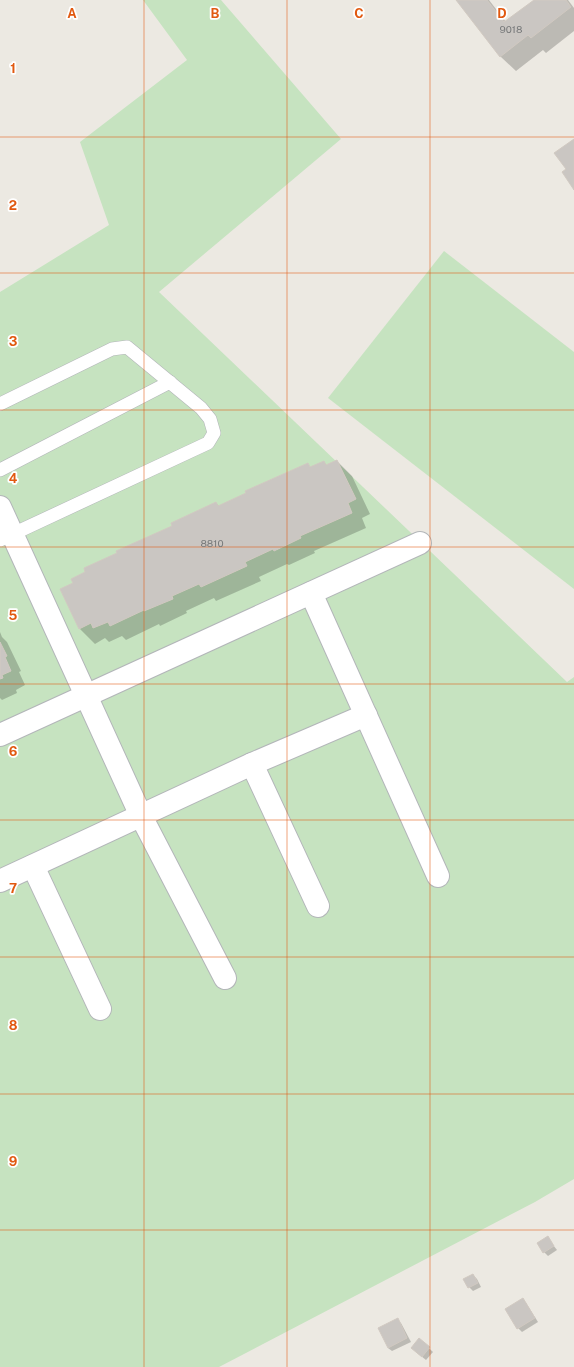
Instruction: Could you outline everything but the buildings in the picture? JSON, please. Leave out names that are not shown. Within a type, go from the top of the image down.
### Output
[{"type":"street","points":[[0,507],[7,537],[87,696],[141,816],[225,978]]},
{"type":"street","points":[[0,736],[420,543]]},
{"type":"street","points":[[311,593],[438,876]]},
{"type":"street","points":[[0,881],[252,764],[366,715]]},
{"type":"street","points":[[252,764],[318,906]]},
{"type":"street","points":[[33,866],[100,1009]]},
{"type":"lane","points":[[0,404],[112,349],[127,347],[202,408],[210,419],[214,433],[208,443],[7,537]]},
{"type":"lane","points":[[0,470],[170,382]]},
{"type":"green space","points":[[143,0],[221,0],[341,139],[159,292],[567,682],[574,677],[574,1179],[535,1202],[219,1367],[0,1367],[0,292],[109,225],[80,142],[187,60]]},
{"type":"green space","points":[[444,251],[574,352],[574,589],[328,398]]}]
